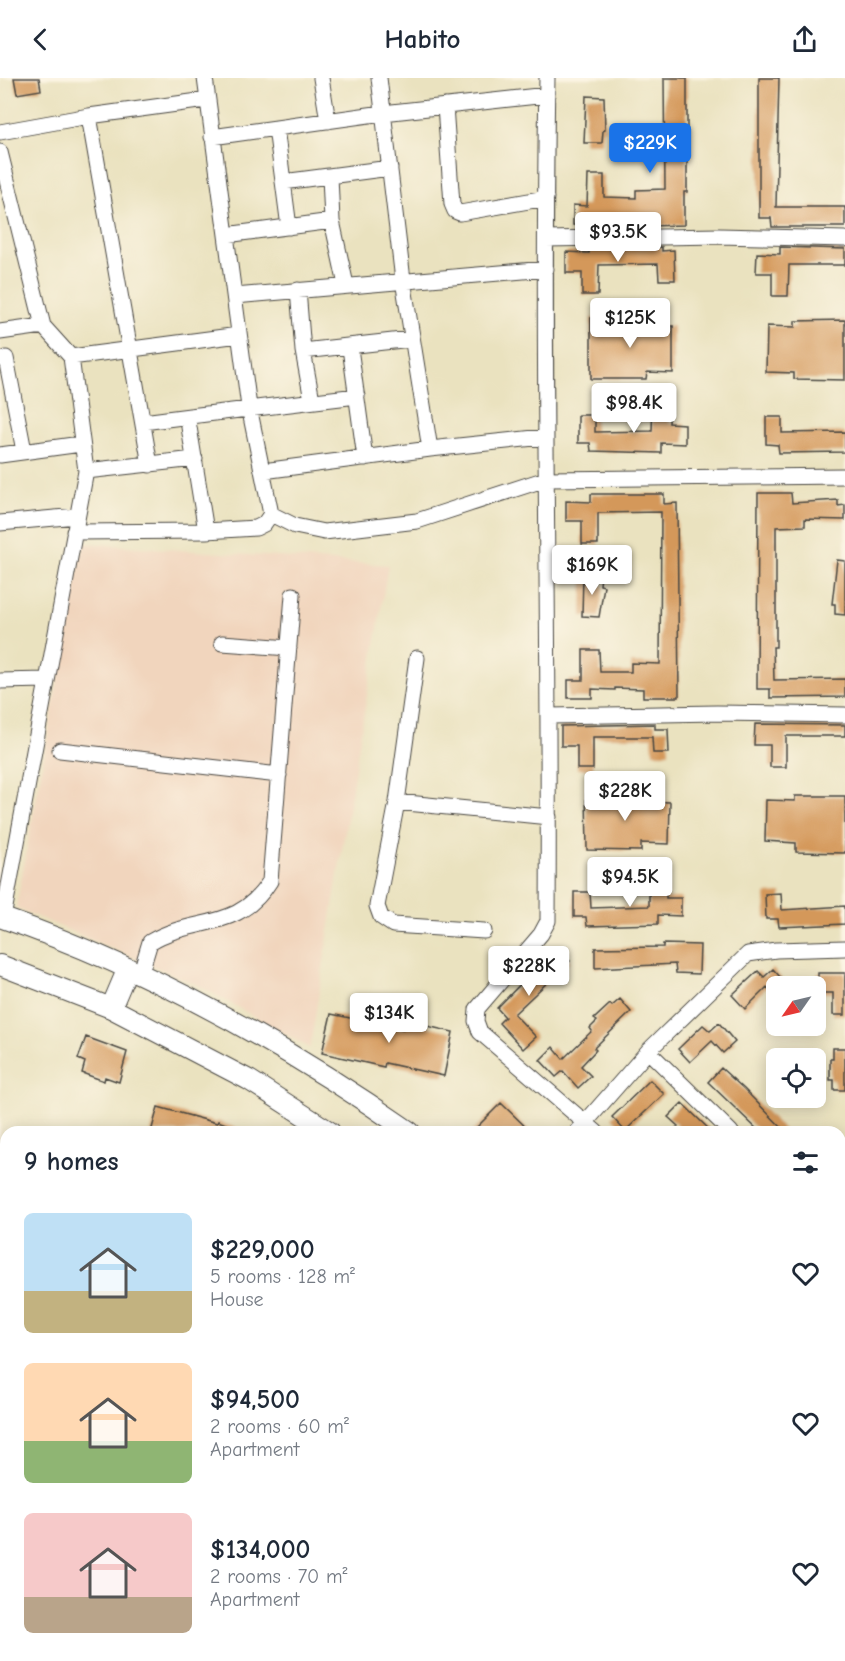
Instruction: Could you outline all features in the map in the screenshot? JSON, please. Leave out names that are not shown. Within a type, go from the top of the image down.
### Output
[{"type":"main road","points":[[2,918],[134,971],[279,1048],[356,1094],[401,1126]]},
{"type":"main road","points":[[0,965],[111,1008],[249,1080],[321,1126]]},
{"type":"main road","points":[[111,1008],[134,971]]},
{"type":"street","points":[[74,532],[206,531],[256,528],[264,524],[271,514],[249,407],[206,100],[205,78]]},
{"type":"street","points":[[321,78],[328,121]]},
{"type":"street","points":[[379,78],[411,339],[430,449]]},
{"type":"street","points":[[547,78],[544,437],[550,716],[548,921],[541,934],[477,1009],[476,1021],[480,1032],[582,1126]]},
{"type":"street","points":[[212,137],[383,113],[547,95]]},
{"type":"street","points":[[0,132],[89,116],[206,100]]},
{"type":"street","points":[[445,106],[452,204],[455,212],[546,198]]},
{"type":"street","points":[[89,116],[150,465]]},
{"type":"street","points":[[276,128],[289,227]]},
{"type":"street","points":[[0,152],[43,326],[71,357],[86,471],[2,918]]},
{"type":"street","points":[[283,182],[390,168]]},
{"type":"street","points":[[330,176],[332,221],[346,285]]},
{"type":"street","points":[[226,235],[332,221]]},
{"type":"street","points":[[546,239],[719,236],[845,239]]},
{"type":"street","points":[[235,296],[546,268]]},
{"type":"street","points":[[298,290],[303,351],[312,400]]},
{"type":"street","points":[[0,332],[43,326]]},
{"type":"street","points":[[71,357],[239,335]]},
{"type":"street","points":[[303,351],[350,348],[411,339]]},
{"type":"street","points":[[350,348],[365,458]]},
{"type":"street","points":[[6,358],[24,451]]},
{"type":"street","points":[[143,422],[249,407],[357,396]]},
{"type":"street","points":[[190,416],[188,421],[206,531]]},
{"type":"street","points":[[263,471],[544,437]]},
{"type":"street","points":[[0,454],[81,444]]},
{"type":"street","points":[[86,471],[195,459]]},
{"type":"street","points":[[271,514],[296,526],[324,532],[417,521],[546,479],[845,476]]},
{"type":"street","points":[[0,523],[77,516]]},
{"type":"street","points":[[134,971],[150,942],[162,935],[229,917],[260,897],[270,881],[293,595]]},
{"type":"street","points":[[222,643],[289,648]]},
{"type":"street","points":[[417,658],[398,802],[377,906],[381,916],[393,925],[484,931]]},
{"type":"street","points":[[0,681],[46,680]]},
{"type":"street","points":[[550,716],[845,715]]},
{"type":"street","points":[[60,750],[279,775]]},
{"type":"street","points":[[398,802],[549,817]]},
{"type":"street","points":[[589,1126],[648,1051],[748,954],[776,950],[845,948]]},
{"type":"street","points":[[648,1051],[725,1126]]},
{"type":"shaded area","points":[[83,543],[388,565],[310,1048],[198,985],[16,908]]},
{"type":"building","points":[[14,78],[39,78],[41,90],[17,94]]},
{"type":"building","points":[[664,78],[687,78],[687,192],[684,192],[684,225],[649,226],[649,219],[620,215],[620,218],[596,217],[596,226],[573,225],[573,205],[587,206],[588,175],[604,175],[604,197],[636,198],[636,190],[665,189]]},
{"type":"building","points":[[759,78],[779,78],[776,207],[845,207],[845,227],[772,227],[771,218],[759,218]]},
{"type":"building","points":[[586,96],[604,97],[605,130],[602,143],[584,143]]},
{"type":"building","points":[[662,247],[662,251],[674,250],[675,280],[659,280],[658,264],[599,265],[598,295],[582,295],[582,273],[566,273],[566,252],[589,253],[590,248]]},
{"type":"building","points":[[780,247],[845,249],[845,265],[789,265],[788,296],[772,296],[772,273],[756,273],[757,253],[780,254]]},
{"type":"building","points":[[646,317],[646,326],[673,326],[673,373],[647,372],[646,379],[591,379],[591,318]]},
{"type":"building","points":[[845,320],[845,380],[794,379],[794,373],[766,372],[767,326],[795,327],[795,321]]},
{"type":"building","points":[[653,401],[670,401],[669,423],[685,424],[685,444],[661,443],[661,453],[591,451],[590,443],[578,443],[578,415],[595,415],[595,432],[652,431]]},
{"type":"building","points":[[766,417],[782,417],[782,433],[845,432],[845,452],[779,453],[778,445],[766,444]]},
{"type":"building","points":[[758,493],[791,493],[792,503],[838,500],[838,506],[845,505],[845,520],[805,519],[805,526],[776,527],[776,647],[773,647],[774,680],[845,679],[845,697],[770,698],[770,689],[757,689]]},
{"type":"building","points":[[591,494],[664,494],[664,504],[677,503],[679,697],[643,697],[643,689],[615,688],[615,690],[592,689],[592,698],[568,698],[568,680],[583,680],[583,650],[599,650],[600,672],[631,672],[631,663],[660,664],[661,512],[598,513],[598,544],[582,544],[582,521],[566,521],[566,501],[591,502]]},
{"type":"building","points":[[837,560],[845,561],[845,615],[835,614],[835,604],[832,604]]},
{"type":"building","points":[[583,575],[601,576],[600,585],[604,586],[599,617],[582,616]]},
{"type":"building","points":[[655,724],[655,729],[668,729],[669,753],[653,753],[652,737],[593,737],[593,769],[577,769],[577,746],[561,746],[561,726]]},
{"type":"building","points":[[755,724],[845,725],[845,736],[786,736],[786,767],[770,767],[770,745],[754,745]]},
{"type":"building","points":[[586,794],[641,795],[641,801],[670,802],[669,844],[641,843],[641,851],[587,850]]},
{"type":"building","points":[[795,796],[845,796],[845,853],[796,852],[796,843],[765,841],[766,800],[795,801]]},
{"type":"building","points":[[649,876],[666,876],[666,898],[681,898],[681,916],[658,915],[658,924],[587,926],[586,917],[574,917],[574,892],[590,892],[591,908],[649,906]]},
{"type":"building","points":[[781,893],[782,910],[845,906],[845,924],[779,927],[778,919],[766,919],[765,894]]},
{"type":"building","points":[[663,944],[700,945],[699,974],[676,973],[675,964],[595,968],[595,948],[663,947]]},
{"type":"building","points":[[556,948],[570,961],[514,1014],[536,1037],[523,1049],[499,1023],[505,1017],[497,1008]]},
{"type":"building","points":[[773,969],[779,976],[766,976],[766,988],[745,1009],[732,995],[758,971],[764,977]]},
{"type":"building","points":[[818,973],[845,973],[845,1015],[833,1015],[833,993],[826,993],[826,976],[818,976]]},
{"type":"building","points":[[620,999],[631,1012],[594,1048],[596,1050],[581,1066],[591,1076],[578,1088],[563,1071],[556,1077],[540,1060],[553,1047],[563,1059],[592,1031],[590,1028],[597,1021],[594,1019],[610,1004],[612,1006]]},
{"type":"building","points":[[331,1014],[403,1029],[405,1021],[453,1032],[444,1076],[385,1063],[384,1067],[322,1053]]},
{"type":"building","points":[[719,1023],[735,1042],[723,1053],[712,1041],[690,1062],[678,1049],[703,1025],[710,1031]]},
{"type":"building","points":[[86,1037],[127,1052],[119,1082],[105,1077],[104,1081],[82,1073],[85,1062],[78,1059]]},
{"type":"building","points":[[833,1048],[845,1048],[845,1090],[834,1090],[834,1080],[830,1080],[830,1059],[833,1059]]},
{"type":"building","points":[[721,1068],[780,1126],[754,1126],[708,1082]]},
{"type":"building","points":[[650,1080],[664,1094],[630,1126],[620,1126],[612,1117]]},
{"type":"building","points":[[501,1103],[525,1126],[478,1126]]},
{"type":"building","points":[[682,1103],[706,1126],[678,1126],[668,1117]]},
{"type":"building","points":[[158,1107],[231,1126],[153,1126]]}]
